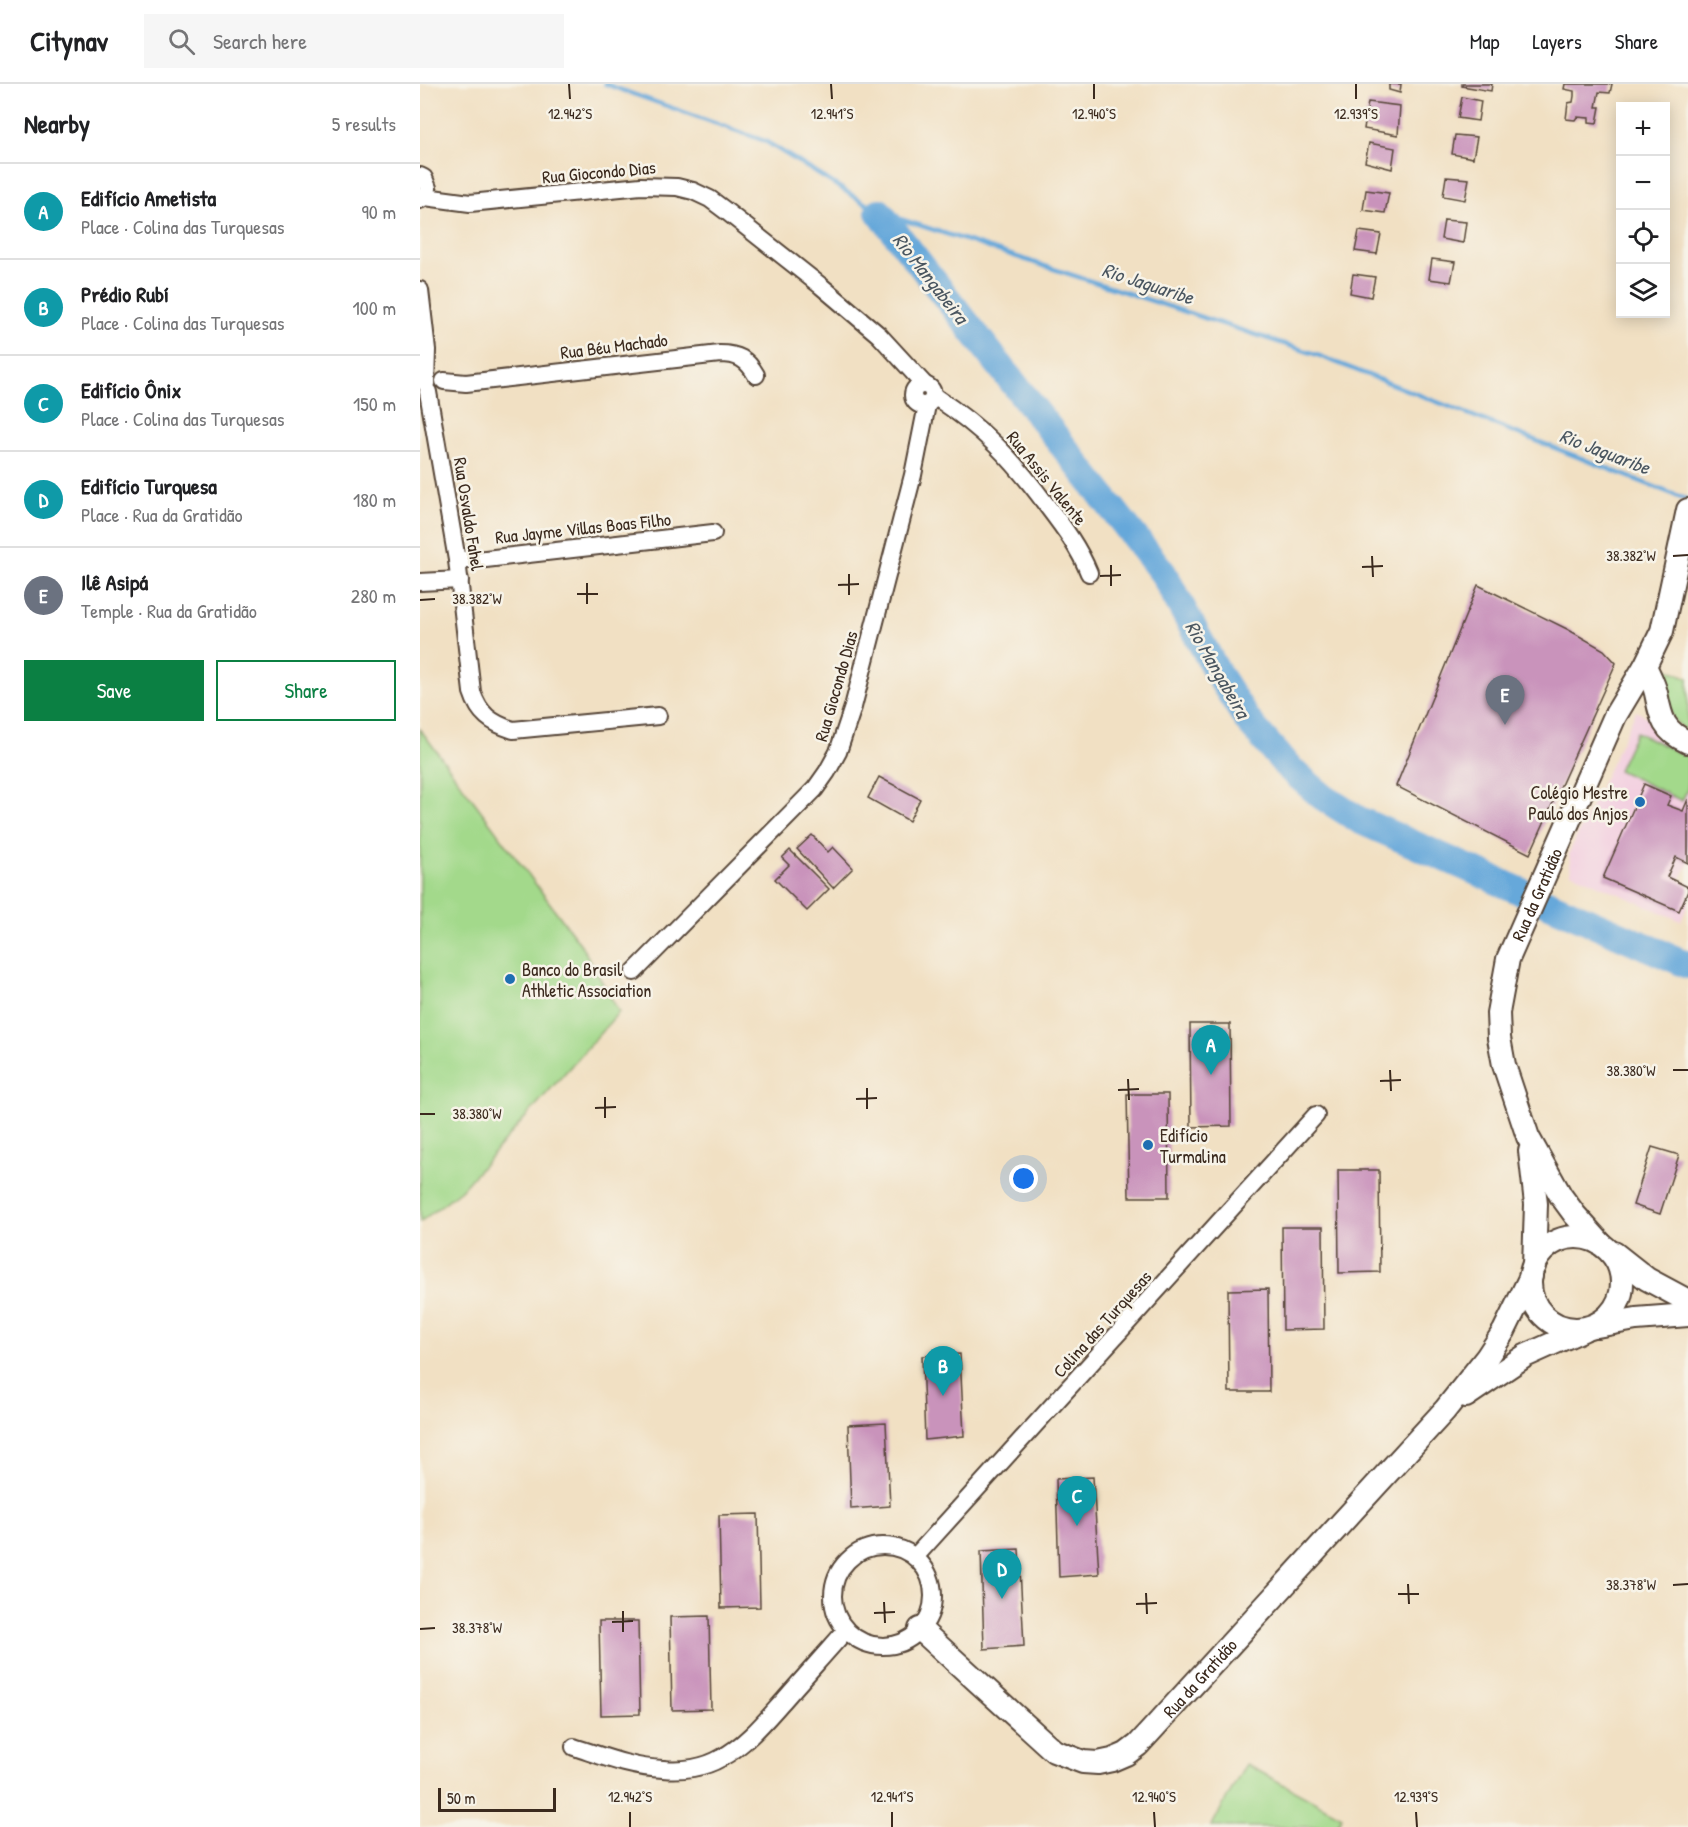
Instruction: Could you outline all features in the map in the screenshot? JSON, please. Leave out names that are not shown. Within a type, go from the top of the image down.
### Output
[{"type":"street","name":"Rua Giocondo Dias","points":[[423,189],[453,200],[470,203],[641,186],[693,190],[726,211],[879,335],[903,362],[922,396],[913,475],[853,707],[838,752],[815,789],[634,972]]},
{"type":"street","name":"Rua Osvaldo Fahel","points":[[420,290],[427,350],[437,386],[435,426],[458,560],[472,692],[477,706],[500,726],[513,730],[658,716]]},
{"type":"street","name":"Rua Béu Machado","points":[[437,386],[720,354],[741,357],[749,363],[756,375]]},
{"type":"street","name":"Rua Assis Valente","points":[[922,396],[964,416],[1014,463],[1074,541],[1089,573]]},
{"type":"street","name":"Rua da Gratidão","points":[[1604,1246],[1561,1196],[1528,1137],[1504,1065],[1499,1038],[1498,1013],[1508,959],[1615,716],[1645,666],[1662,631],[1688,510]]},
{"type":"street","name":"Rua Jayme Villas Boas Filho","points":[[458,560],[477,560],[713,533]]},
{"type":"street","points":[[420,582],[460,580]]},
{"type":"street","points":[[1656,691],[1662,631]]},
{"type":"street","points":[[1645,666],[1656,691],[1660,715],[1668,730],[1688,742]]},
{"type":"street","name":"Colina das Turquesas","points":[[915,1557],[1316,1116]]},
{"type":"street","name":"Rua da Gratidão","points":[[920,1629],[1054,1751],[1083,1762],[1112,1760],[1138,1745],[1445,1410],[1487,1357],[1504,1331],[1532,1271],[1536,1204],[1528,1137]]},
{"type":"street","points":[[1688,1300],[1647,1279],[1604,1246],[1589,1238],[1562,1239],[1550,1245],[1540,1254],[1532,1271],[1530,1289],[1534,1301],[1549,1321],[1561,1327],[1573,1330],[1636,1319],[1688,1315]]},
{"type":"street","points":[[1589,1328],[1606,1319],[1616,1307],[1622,1292],[1622,1277],[1617,1261],[1604,1246]]},
{"type":"street","name":"Rua da Gratidão","points":[[1445,1410],[1525,1356],[1589,1328]]},
{"type":"street","points":[[884,1545],[900,1549],[915,1557],[924,1567],[930,1579],[932,1592],[932,1605],[928,1618],[920,1629],[908,1639],[892,1645],[875,1646],[859,1640],[846,1630],[837,1616],[833,1600],[834,1583],[841,1568],[852,1556],[867,1548],[884,1545]]},
{"type":"street","points":[[574,1747],[628,1763],[663,1769],[702,1766],[721,1758],[737,1747],[768,1718],[846,1630]]},
{"type":"shaded area","name":"Colégio Mestre Paulo dos Anjos","points":[[1636,711],[1651,719],[1662,740],[1688,752],[1688,865],[1680,880],[1688,883],[1688,904],[1681,921],[1571,873],[1569,853]]},
{"type":"green space","points":[[1666,668],[1688,678],[1688,733],[1672,718],[1664,686]]},
{"type":"green space","name":"Banco do Brasil Athletic Association","points":[[420,729],[581,945],[619,1012],[461,1190],[420,1222]]},
{"type":"green space","points":[[1636,732],[1688,757],[1688,788],[1682,801],[1618,770]]},
{"type":"green space","points":[[1246,1764],[1342,1816],[1336,1827],[1211,1827]]},
{"type":"building","points":[[1389,84],[1401,84],[1400,93],[1389,90]]},
{"type":"building","points":[[1462,84],[1492,84],[1491,91],[1462,86]]},
{"type":"building","points":[[1565,84],[1612,84],[1610,93],[1599,92],[1596,107],[1600,107],[1597,123],[1589,122],[1589,118],[1566,119],[1568,103],[1573,102],[1574,91],[1564,89]]},
{"type":"building","points":[[1462,97],[1481,101],[1478,121],[1458,118]]},
{"type":"building","points":[[1368,102],[1400,106],[1398,135],[1364,129]]},
{"type":"building","points":[[1455,135],[1477,137],[1473,158],[1452,154]]},
{"type":"building","points":[[1369,143],[1395,148],[1392,169],[1365,162]]},
{"type":"building","points":[[1446,177],[1469,179],[1465,200],[1443,196]]},
{"type":"building","points":[[1366,190],[1389,193],[1385,213],[1363,210]]},
{"type":"building","points":[[1444,220],[1466,222],[1463,243],[1441,239]]},
{"type":"building","points":[[1359,231],[1381,234],[1377,254],[1355,251]]},
{"type":"building","points":[[1432,259],[1455,262],[1451,282],[1429,279]]},
{"type":"building","points":[[1353,274],[1375,277],[1371,297],[1350,293]]},
{"type":"building","points":[[1478,585],[1567,629],[1604,650],[1616,663],[1530,854],[1396,786]]},
{"type":"building","points":[[879,777],[920,799],[909,821],[868,798]]},
{"type":"building","points":[[1644,784],[1671,796],[1667,805],[1683,811],[1688,799],[1688,863],[1676,857],[1667,877],[1688,887],[1679,911],[1603,878]]},
{"type":"building","points":[[812,835],[828,852],[833,847],[853,868],[833,888],[797,849]]},
{"type":"building","points":[[790,850],[829,889],[807,911],[775,879],[789,865],[782,858]]},
{"type":"building","points":[[1190,1024],[1230,1024],[1231,1126],[1191,1127]]},
{"type":"building","name":"Edifício Turmalina","points":[[1127,1094],[1168,1094],[1169,1197],[1129,1197]]},
{"type":"building","points":[[1652,1147],[1679,1155],[1660,1214],[1633,1205]]},
{"type":"building","points":[[1338,1170],[1379,1170],[1380,1272],[1339,1273]]},
{"type":"building","points":[[1282,1227],[1323,1227],[1324,1329],[1283,1330]]},
{"type":"building","points":[[1268,1289],[1269,1392],[1229,1392],[1228,1290]]},
{"type":"building","points":[[960,1354],[964,1436],[925,1440],[922,1356]]},
{"type":"building","points":[[886,1423],[890,1506],[851,1509],[848,1425]]},
{"type":"building","points":[[1093,1477],[1099,1574],[1059,1577],[1056,1479]]},
{"type":"building","points":[[758,1514],[760,1607],[721,1608],[719,1515]]},
{"type":"building","points":[[1019,1549],[1024,1646],[984,1649],[981,1551]]},
{"type":"building","points":[[709,1616],[711,1709],[672,1710],[670,1617]]},
{"type":"building","points":[[599,1621],[638,1621],[640,1714],[601,1715]]},
{"type":"waterway","name":"Rio Jaguaribe","points":[[605,84],[765,141],[879,212],[1312,353],[1688,500]]},
{"type":"waterway","name":"Rio Mangabeira","points":[[879,212],[1163,573],[1218,674],[1248,721],[1288,767],[1323,797],[1359,820],[1688,965]]},
{"type":"place","name":"Ilê Asipá","points":[[1505,725]]},
{"type":"place","name":"Colégio Mestre Paulo dos Anjos","points":[[1640,802]]},
{"type":"place","name":"Banco do Brasil Athletic Association","points":[[510,979]]},
{"type":"place","name":"Edifício Ametista","points":[[1211,1075]]},
{"type":"place","name":"Edifício Turmalina","points":[[1148,1145]]},
{"type":"place","name":"Prédio Rubí","points":[[943,1396]]},
{"type":"place","name":"Edifício Ônix","points":[[1077,1526]]},
{"type":"place","name":"Edifício Turquesa","points":[[1002,1599]]}]
